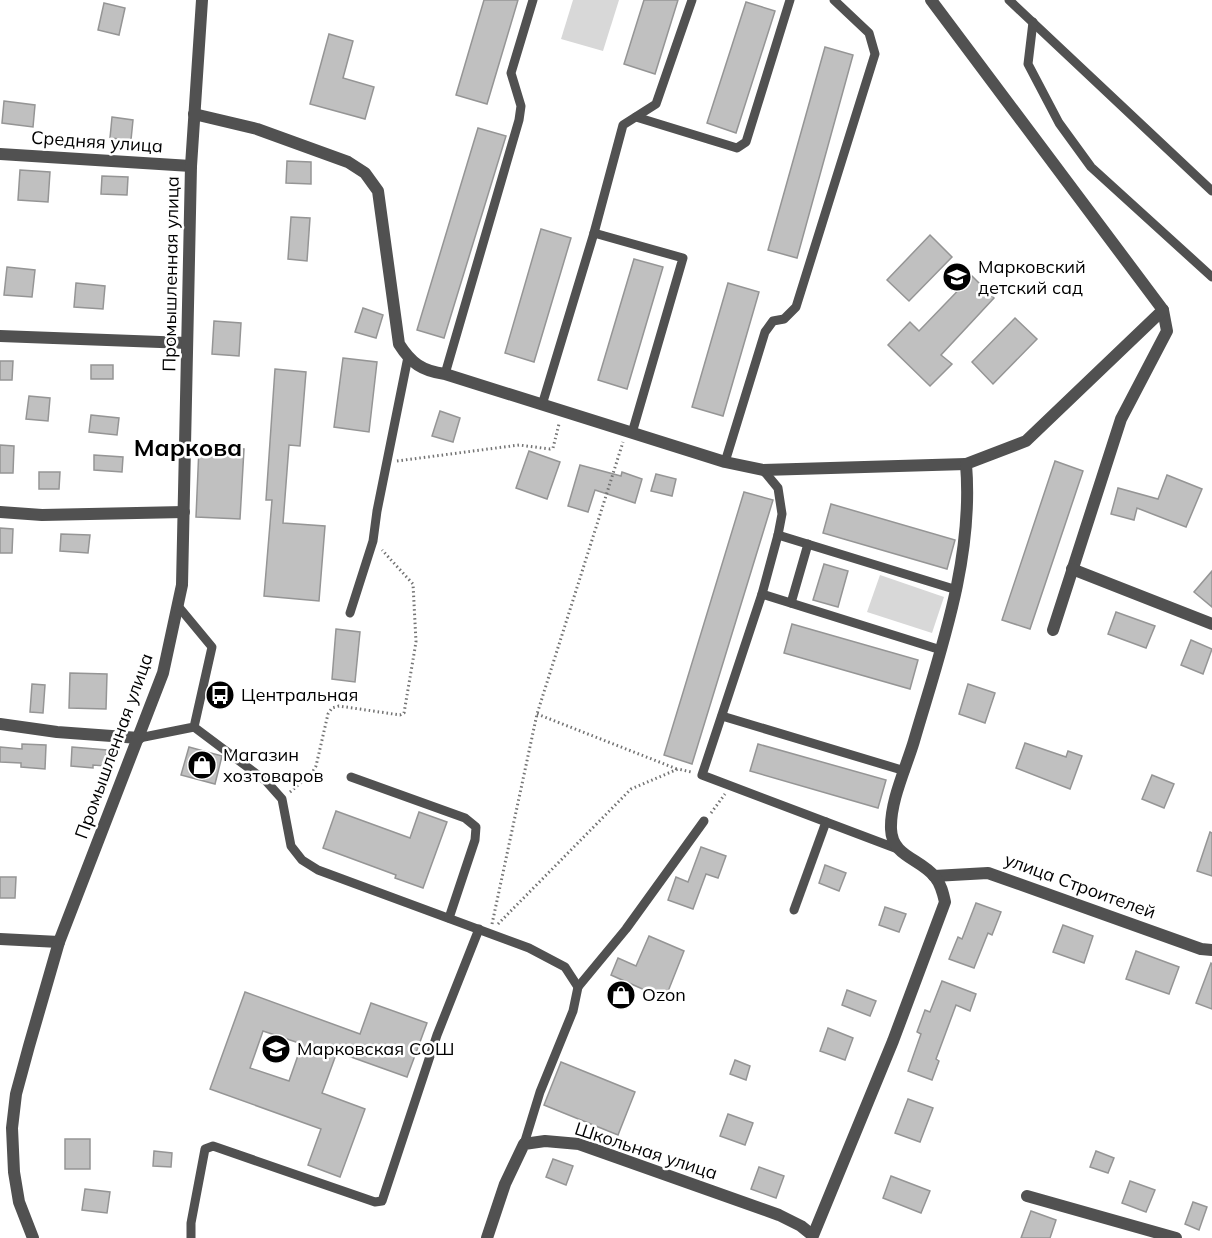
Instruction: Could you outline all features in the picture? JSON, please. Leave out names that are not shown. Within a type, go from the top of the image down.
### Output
[{"type":"street","name":"Промышленная улица","points":[[33,1238],[19,1202],[14,1172],[12,1128],[16,1094],[59,942],[163,673],[182,585],[191,166],[202,0]]},
{"type":"street","points":[[931,0],[1163,310],[1167,331],[1121,418],[1053,630]]},
{"type":"street","points":[[194,114],[257,129],[348,162],[364,172],[378,191],[399,344],[418,367],[725,462],[763,470],[966,464],[1026,441],[1163,310]]},
{"type":"street","name":"Средняя улица","points":[[0,154],[191,166]]},
{"type":"street","points":[[0,336],[187,343]]},
{"type":"street","points":[[812,1237],[893,1041],[945,902],[943,890],[934,876],[895,848],[891,831],[891,808],[905,771],[957,590],[968,492],[966,464]]},
{"type":"street","points":[[0,512],[42,515],[184,512]]},
{"type":"street","points":[[1072,569],[1212,624]]},
{"type":"street","points":[[0,724],[57,732],[139,738]]},
{"type":"street","name":"улица Строителей","points":[[934,876],[988,873],[1201,949],[1212,950]]},
{"type":"street","points":[[0,939],[59,942]]},
{"type":"street","name":"Школьная улица","points":[[524,1144],[545,1141],[579,1144],[779,1215],[801,1226],[812,1237]]},
{"type":"street","points":[[487,1238],[505,1184],[524,1144]]},
{"type":"street","points":[[1027,1196],[1176,1238]]},
{"type":"lane","points":[[445,374],[519,120],[521,106],[511,73],[533,0]]},
{"type":"lane","points":[[542,405],[594,232],[623,125],[656,104],[692,0]]},
{"type":"lane","points":[[636,117],[737,148],[746,142],[790,0]]},
{"type":"lane","points":[[725,462],[765,332],[774,321],[784,319],[796,307],[876,54],[869,33],[834,0]]},
{"type":"lane","points":[[1009,0],[1212,192]]},
{"type":"lane","points":[[1033,22],[1028,64],[1059,123],[1091,167],[1212,278]]},
{"type":"lane","points":[[594,232],[683,258],[630,432]]},
{"type":"lane","points":[[351,613],[373,541],[408,357]]},
{"type":"lane","points":[[763,470],[778,488],[782,514],[778,535],[762,594],[702,775],[895,848]]},
{"type":"lane","points":[[778,535],[957,590]]},
{"type":"lane","points":[[791,603],[808,544]]},
{"type":"lane","points":[[762,594],[941,650]]},
{"type":"lane","points":[[178,606],[212,647],[194,727]]},
{"type":"lane","points":[[722,716],[905,771]]},
{"type":"lane","points":[[139,738],[194,727],[266,781],[282,799],[291,846],[302,860],[318,870],[529,948],[564,967],[578,987]]},
{"type":"lane","points":[[351,777],[465,818],[476,827],[476,840],[449,918]]},
{"type":"lane","points":[[524,1144],[540,1092],[573,1011],[578,987],[626,929],[704,821]]},
{"type":"lane","points":[[794,910],[826,822]]},
{"type":"lane","points":[[191,1238],[205,1149],[213,1146],[375,1202],[382,1201],[437,1035],[479,929]]},
{"type":"path","points":[[387,462],[519,445],[553,448],[562,412]]},
{"type":"path","points":[[490,933],[537,714],[630,432]]},
{"type":"path","points":[[282,799],[312,773],[317,762],[328,714],[332,708],[339,706],[400,715],[404,713],[416,642],[413,584],[373,541]]},
{"type":"path","points":[[537,714],[678,769],[702,775]]},
{"type":"path","points":[[490,933],[631,789],[678,769]]},
{"type":"path","points":[[704,821],[718,806],[730,785]]},
{"type":"shaded area","points":[[573,0],[619,0],[603,51],[561,39]]},
{"type":"shaded area","points":[[880,575],[944,597],[932,633],[867,612]]},
{"type":"building","points":[[484,0],[518,0],[487,104],[456,95]]},
{"type":"building","points":[[644,0],[678,0],[655,74],[624,64]]},
{"type":"building","points":[[746,2],[775,11],[736,133],[707,123]]},
{"type":"building","points":[[104,3],[125,8],[119,35],[98,30]]},
{"type":"building","points":[[329,34],[353,41],[343,78],[374,87],[365,119],[310,104]]},
{"type":"building","points":[[825,47],[853,55],[797,258],[768,250]]},
{"type":"building","points":[[4,101],[35,105],[33,127],[2,123]]},
{"type":"building","points":[[112,117],[133,120],[131,140],[110,138]]},
{"type":"building","points":[[478,128],[506,136],[444,338],[417,330]]},
{"type":"building","points":[[287,161],[311,162],[311,184],[286,183]]},
{"type":"building","points":[[20,170],[50,172],[48,202],[18,200]]},
{"type":"building","points":[[102,176],[128,177],[127,195],[101,194]]},
{"type":"building","points":[[291,217],[310,218],[307,261],[288,259]]},
{"type":"building","points":[[541,229],[571,238],[534,362],[505,353]]},
{"type":"building","points":[[930,235],[952,257],[909,301],[887,280]]},
{"type":"building","points":[[634,259],[663,267],[627,389],[598,380]]},
{"type":"building","points":[[7,267],[35,270],[32,297],[4,295]]},
{"type":"building","points":[[972,276],[994,298],[941,355],[952,364],[930,386],[888,345],[910,322],[919,331]]},
{"type":"building","points":[[76,283],[105,286],[103,309],[74,307]]},
{"type":"building","points":[[728,283],[759,292],[723,416],[692,407]]},
{"type":"building","points":[[363,308],[383,315],[376,338],[355,332]]},
{"type":"building","points":[[1015,318],[1037,339],[993,384],[972,362]]},
{"type":"building","points":[[214,321],[241,323],[239,356],[212,354]]},
{"type":"building","points":[[343,358],[377,362],[369,432],[334,427]]},
{"type":"building","points":[[0,361],[13,361],[12,380],[0,380]]},
{"type":"building","points":[[91,365],[113,365],[113,379],[91,379]]},
{"type":"building","points":[[275,369],[306,372],[300,446],[289,445],[283,523],[325,526],[319,601],[264,596],[272,500],[266,500]]},
{"type":"building","points":[[29,396],[50,398],[48,421],[26,419]]},
{"type":"building","points":[[440,411],[460,418],[453,442],[432,436]]},
{"type":"building","points":[[91,415],[119,418],[117,435],[89,432]]},
{"type":"building","points":[[0,445],[14,446],[13,473],[0,473]]},
{"type":"building","points":[[199,447],[244,449],[240,519],[196,517]]},
{"type":"building","points":[[529,451],[560,462],[547,499],[516,488]]},
{"type":"building","points":[[94,455],[123,457],[122,472],[94,470]]},
{"type":"building","points":[[1055,461],[1083,471],[1030,629],[1002,620]]},
{"type":"building","points":[[580,465],[621,476],[622,472],[642,479],[635,503],[595,490],[588,512],[568,506]]},
{"type":"building","points":[[39,472],[60,472],[59,489],[39,489]]},
{"type":"building","points":[[656,474],[676,479],[672,496],[651,491]]},
{"type":"building","points":[[1167,475],[1202,489],[1186,527],[1137,508],[1134,520],[1111,514],[1118,488],[1158,499]]},
{"type":"building","points":[[744,492],[773,500],[692,764],[664,755]]},
{"type":"building","points":[[831,504],[955,540],[947,569],[823,533]]},
{"type":"building","points":[[0,528],[13,529],[12,553],[0,553]]},
{"type":"building","points":[[61,534],[90,535],[88,553],[60,551]]},
{"type":"building","points":[[824,564],[848,571],[838,607],[813,600]]},
{"type":"building","points":[[1212,571],[1212,607],[1194,592]]},
{"type":"building","points":[[1116,612],[1155,626],[1146,648],[1108,634]]},
{"type":"building","points":[[792,624],[918,660],[910,689],[784,653]]},
{"type":"building","points":[[336,629],[360,632],[355,682],[332,679]]},
{"type":"building","points":[[1191,640],[1212,649],[1203,674],[1181,665]]},
{"type":"building","points":[[70,673],[107,674],[106,709],[69,708]]},
{"type":"building","points":[[32,684],[45,685],[43,713],[30,712]]},
{"type":"building","points":[[968,684],[995,693],[985,723],[959,714]]},
{"type":"building","points":[[1025,743],[1066,757],[1068,751],[1082,756],[1070,789],[1016,768]]},
{"type":"building","points":[[22,744],[46,745],[45,769],[21,767],[21,763],[0,762],[0,747],[22,749]]},
{"type":"building","points":[[758,744],[886,780],[878,808],[750,771]]},
{"type":"building","points":[[72,747],[107,750],[105,766],[93,765],[93,768],[71,766]]},
{"type":"building","name":"Магазин хозтоваров","points":[[189,747],[222,756],[215,784],[181,775]]},
{"type":"building","points":[[1152,775],[1174,784],[1164,808],[1142,799]]},
{"type":"building","points":[[336,811],[410,838],[419,812],[447,822],[423,888],[395,878],[396,875],[323,848]]},
{"type":"building","points":[[1210,832],[1212,833],[1212,876],[1197,871]]},
{"type":"building","points":[[701,847],[726,856],[718,878],[706,874],[693,909],[668,900],[676,877],[688,882]]},
{"type":"building","points":[[825,865],[846,873],[839,891],[819,883]]},
{"type":"building","points":[[0,877],[16,877],[15,898],[0,898]]},
{"type":"building","points":[[976,903],[1001,912],[992,935],[988,933],[974,968],[949,959],[958,937],[962,939]]},
{"type":"building","points":[[885,907],[906,914],[899,932],[879,925]]},
{"type":"building","points":[[1063,925],[1093,936],[1084,963],[1053,952]]},
{"type":"building","points":[[649,936],[684,951],[665,999],[611,975],[618,958],[636,966]]},
{"type":"building","points":[[1136,951],[1179,967],[1169,994],[1126,979]]},
{"type":"building","points":[[1212,964],[1212,1009],[1196,1003]]},
{"type":"building","points":[[942,981],[976,994],[970,1011],[956,1005],[936,1059],[939,1061],[932,1080],[908,1071],[921,1034],[917,1032],[925,1010],[930,1012]]},
{"type":"building","points":[[847,990],[876,1001],[870,1016],[842,1005]]},
{"type":"building","points":[[245,992],[360,1034],[371,1003],[427,1023],[407,1077],[337,1052],[322,1093],[365,1109],[340,1177],[308,1165],[321,1129],[210,1089]],"holes":[[[263,1031],[302,1044],[289,1081],[250,1068]]]},
{"type":"building","points":[[828,1028],[853,1038],[845,1060],[820,1051]]},
{"type":"building","points":[[735,1060],[750,1066],[746,1080],[730,1074]]},
{"type":"building","points":[[561,1062],[635,1092],[618,1135],[544,1105]]},
{"type":"building","points":[[908,1099],[933,1108],[920,1142],[895,1133]]},
{"type":"building","points":[[728,1114],[753,1123],[745,1145],[720,1136]]},
{"type":"building","points":[[65,1139],[90,1139],[90,1169],[65,1169]]},
{"type":"building","points":[[154,1151],[172,1153],[171,1167],[153,1166]]},
{"type":"building","points":[[1096,1151],[1114,1158],[1108,1173],[1090,1167]]},
{"type":"building","points":[[553,1159],[573,1166],[566,1185],[546,1177]]},
{"type":"building","points":[[759,1167],[784,1176],[776,1198],[751,1189]]},
{"type":"building","points":[[891,1176],[930,1191],[921,1213],[883,1198]]},
{"type":"building","points":[[1130,1181],[1155,1190],[1146,1212],[1122,1203]]},
{"type":"building","points":[[85,1189],[110,1192],[107,1213],[82,1210]]},
{"type":"building","points":[[1193,1202],[1207,1207],[1199,1230],[1185,1224]]},
{"type":"building","points":[[1031,1211],[1056,1220],[1050,1238],[1021,1238]]},
{"type":"place","name":"Марковский детский сад","points":[[957,277]]},
{"type":"place","name":"Центральная","points":[[220,695]]},
{"type":"place","name":"Магазин хозтоваров","points":[[202,765]]},
{"type":"place","name":"Ozon","points":[[621,995]]},
{"type":"place","name":"Марковская СОШ","points":[[276,1049]]},
{"type":"district","name":"Маркова","points":[[188,448]]}]
